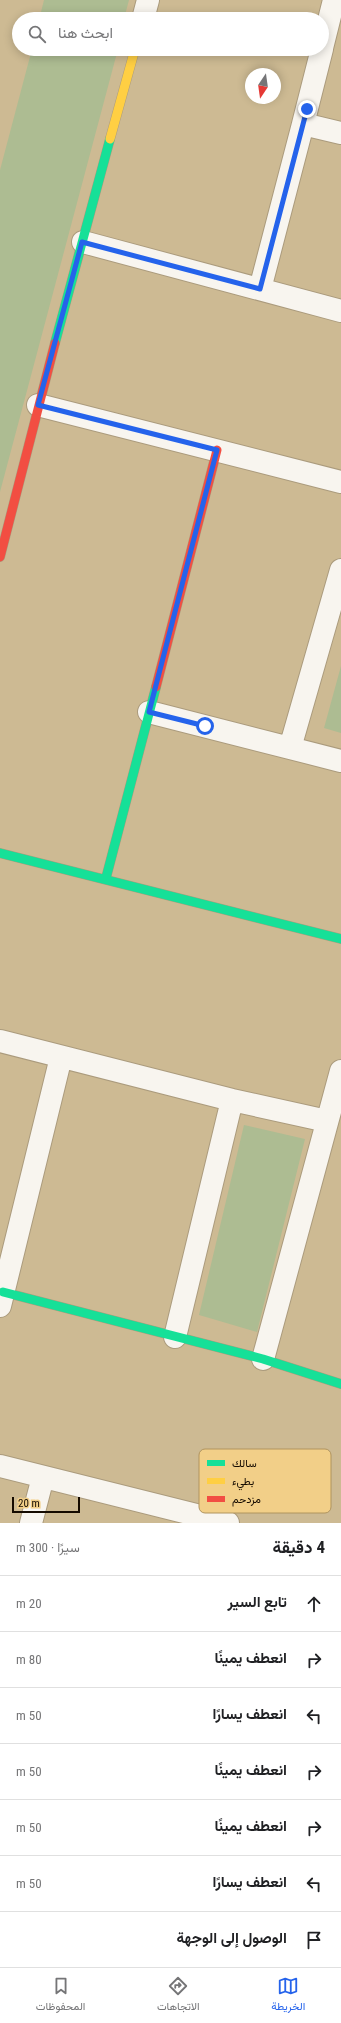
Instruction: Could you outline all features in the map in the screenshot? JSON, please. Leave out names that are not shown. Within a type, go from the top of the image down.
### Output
[{"type":"street","points":[[145,12],[148,0]]},
{"type":"street","points":[[329,20],[334,0]]},
{"type":"street","points":[[0,557],[38,405],[133,56]]},
{"type":"street","points":[[260,289],[320,56]]},
{"type":"street","points":[[303,124],[341,133]]},
{"type":"street","points":[[82,242],[341,311]]},
{"type":"street","points":[[38,405],[341,482]]},
{"type":"street","points":[[106,878],[217,450]]},
{"type":"street","points":[[290,748],[341,570]]},
{"type":"street","points":[[149,712],[341,761]]},
{"type":"street","points":[[0,853],[106,878],[341,939]]},
{"type":"street","points":[[0,1041],[232,1100],[327,1121]]},
{"type":"street","points":[[61,1057],[2,1299],[175,1337],[263,1359],[341,1384]]},
{"type":"street","points":[[263,1359],[341,1071]]},
{"type":"street","points":[[175,1337],[232,1100]]},
{"type":"street","points":[[0,1466],[228,1523]]},
{"type":"street","points":[[31,1523],[43,1477]]},
{"type":"green space","points":[[44,0],[129,0],[126,12],[41,12]]},
{"type":"green space","points":[[30,56],[116,56],[0,492],[0,170]]},
{"type":"green space","points":[[341,666],[341,733],[324,728]]},
{"type":"green space","points":[[244,1125],[305,1139],[257,1332],[199,1315]]},
{"type":"traffic: fast","points":[[55,343],[110,139]]},
{"type":"traffic: fast","points":[[106,878],[156,687]]},
{"type":"traffic: fast","points":[[0,853],[341,939]]},
{"type":"traffic: fast","points":[[3,1292],[263,1359],[341,1384]]},
{"type":"traffic: slow","points":[[110,139],[133,56]]},
{"type":"traffic: jam","points":[[0,557],[55,343]]},
{"type":"traffic: jam","points":[[156,687],[217,450]]},
{"type":"route","points":[[205,726],[149,712],[217,450],[38,405],[82,242],[260,289],[307,109]]}]
